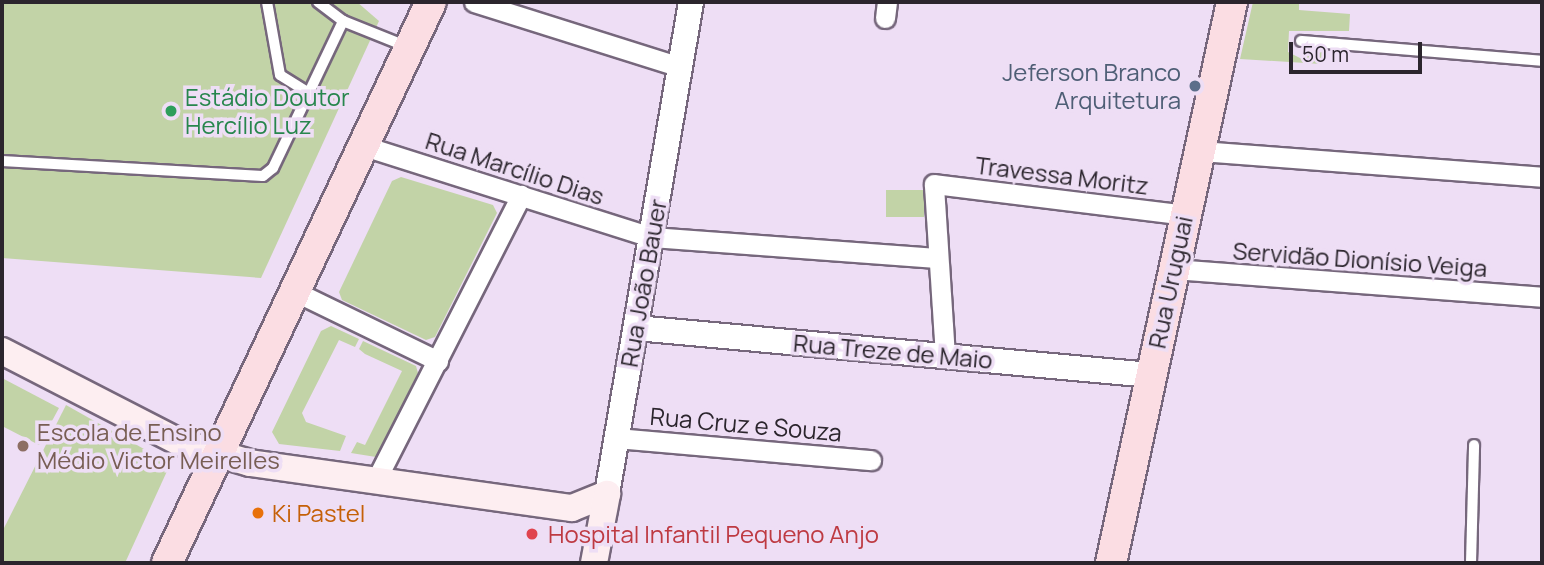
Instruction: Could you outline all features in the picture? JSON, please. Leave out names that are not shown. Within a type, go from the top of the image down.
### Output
[{"type":"main road","points":[[167,563],[431,2]]},
{"type":"main road","name":"Rua Uruguai","points":[[1111,563],[1232,2]]},
{"type":"main road","points":[[2,351],[179,442],[218,454],[572,508],[607,494]]},
{"type":"main road","name":"Rua João Bauer","points":[[594,563],[607,494]]},
{"type":"main road","points":[[572,508],[599,534]]},
{"type":"street","points":[[474,2],[680,67]]},
{"type":"street","name":"Rua João Bauer","points":[[607,494],[691,2]]},
{"type":"street","name":"Rua Marcílio Dias","points":[[365,146],[651,237],[937,258]]},
{"type":"street","points":[[1200,150],[1542,177]]},
{"type":"street","name":"Travessa Moritz","points":[[937,258],[934,184],[1185,215]]},
{"type":"street","points":[[376,480],[521,195]]},
{"type":"street","points":[[937,258],[945,356]]},
{"type":"street","name":"Servidão Dionísio Veiga","points":[[1173,269],[1542,298]]},
{"type":"street","points":[[296,292],[438,361]]},
{"type":"street","name":"Rua Treze de Maio","points":[[636,328],[1150,375]]},
{"type":"street","name":"Rua Cruz e Souza","points":[[617,438],[870,460]]},
{"type":"lane","points":[[267,2],[280,75],[310,94]]},
{"type":"lane","points":[[318,2],[343,20],[408,47]]},
{"type":"lane","points":[[2,161],[252,180],[273,168],[343,20]]},
{"type":"lane","points":[[1301,41],[1542,61]]},
{"type":"lane","points":[[1471,563],[1474,445]]},
{"type":"green space","name":"Estádio Doutor Hercílio Luz","points":[[2,2],[357,2],[379,21],[261,278],[2,258]]},
{"type":"green space","points":[[1253,2],[1299,2],[1299,10],[1350,14],[1349,31],[1289,31],[1288,52],[1300,58],[1322,52],[1321,64],[1240,59]]},
{"type":"green space","points":[[401,177],[493,205],[497,213],[435,337],[426,340],[342,300],[339,292],[392,181]]},
{"type":"green space","points":[[886,190],[924,190],[924,217],[886,217]]},
{"type":"green space","points":[[331,326],[359,339],[355,347],[339,340],[302,413],[306,422],[346,436],[340,451],[279,444],[272,432],[321,331]]},
{"type":"green space","points":[[363,341],[416,366],[418,373],[376,457],[351,453],[357,442],[365,445],[402,371],[365,354],[359,349]]},
{"type":"green space","points":[[2,378],[59,408],[39,445],[2,426]]},
{"type":"green space","points":[[66,405],[167,462],[168,469],[125,563],[2,563],[2,532]]},
{"type":"place","name":"Jeferson Branco Arquitetura","points":[[1195,86]]},
{"type":"place","name":"Estádio Doutor Hercílio Luz","points":[[171,111]]},
{"type":"place","name":"Escola de Ensino Médio Victor Meirelles","points":[[23,446]]},
{"type":"place","name":"Ki Pastel","points":[[258,513]]},
{"type":"place","name":"Hospital Infantil Pequeno Anjo","points":[[532,534]]}]
